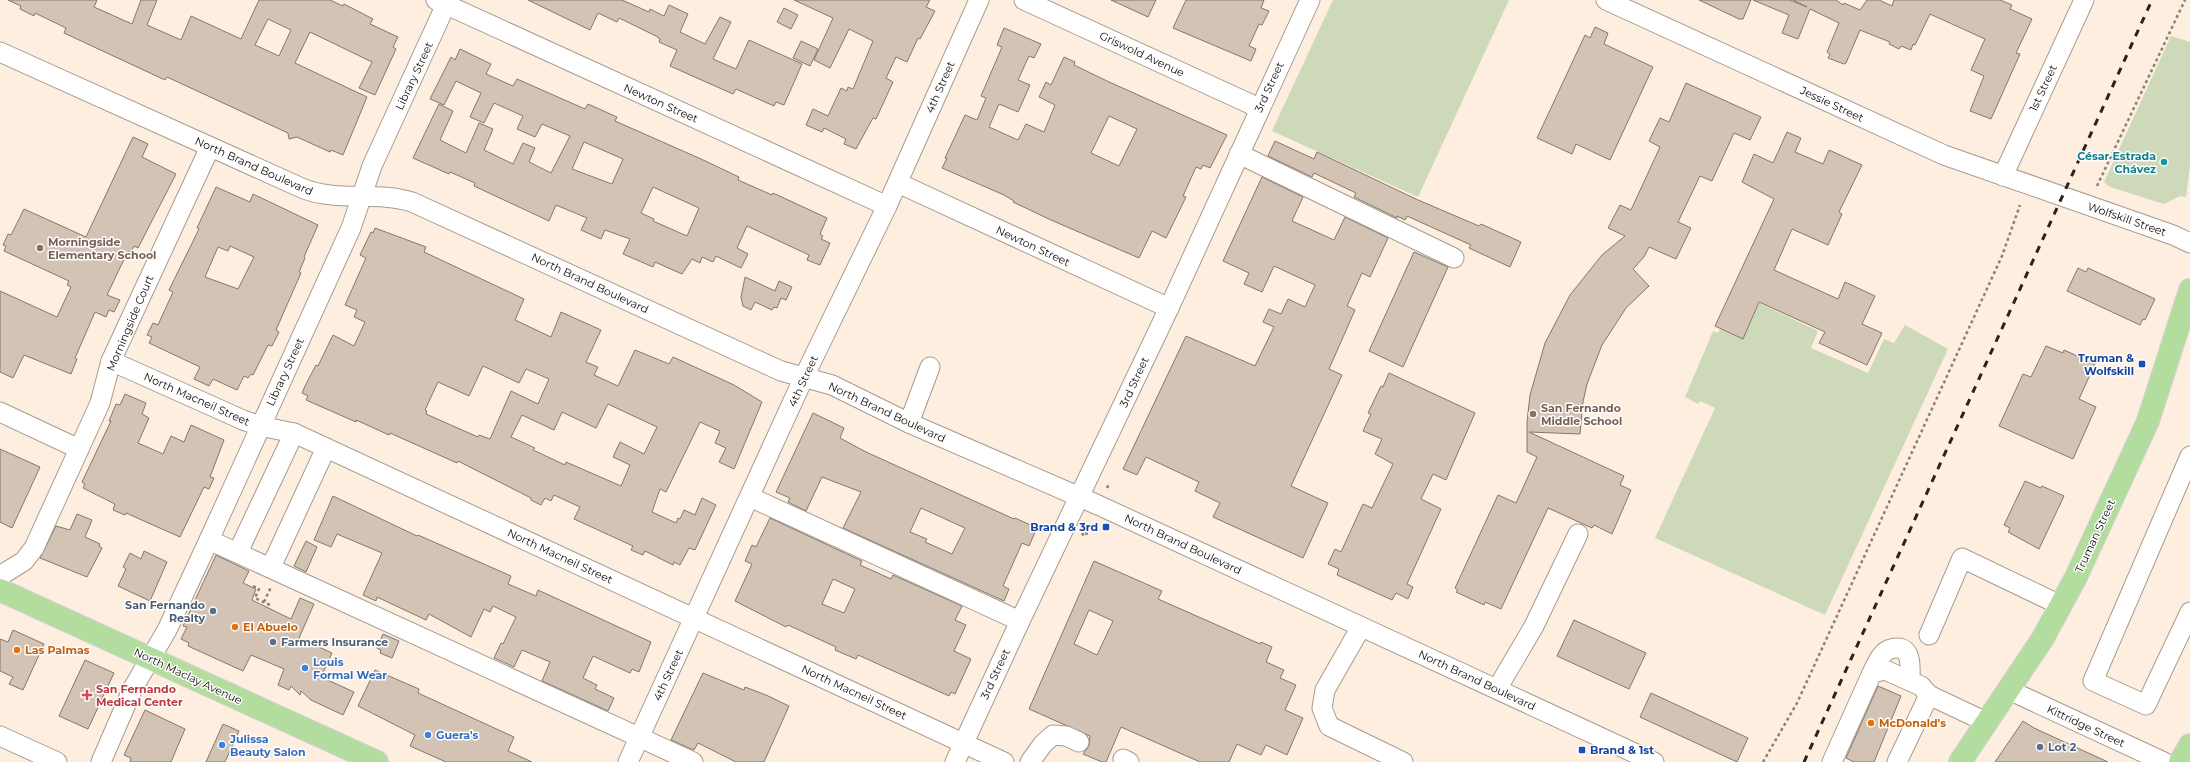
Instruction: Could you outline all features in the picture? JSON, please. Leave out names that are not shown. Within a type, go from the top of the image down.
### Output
[{"type":"main road","name":"Truman Street","points":[[1960,762],[2042,638],[2076,577],[2148,422],[2190,290]]},
{"type":"main road","name":"North Maclay Avenue","points":[[0,590],[377,762]]},
{"type":"main road","points":[[2180,762],[2190,745]]},
{"type":"street","name":"4th Street","points":[[628,762],[804,377],[888,206],[979,0]]},
{"type":"street","name":"Griswold Avenue","points":[[1024,0],[1260,108]]},
{"type":"street","name":"3rd Street","points":[[955,762],[1020,621],[1169,308],[1310,0]]},
{"type":"street","name":"Jessie Street","points":[[1606,0],[1944,155],[2063,196]]},
{"type":"street","name":"1st Street","points":[[2003,176],[2084,0]]},
{"type":"street","name":"Newton Street","points":[[443,2],[888,206]]},
{"type":"street","name":"Library Street","points":[[101,762],[133,688],[167,630],[351,228],[372,166],[443,2]]},
{"type":"street","name":"North Brand Boulevard","points":[[0,52],[312,192],[328,196],[401,199],[412,202],[781,371],[832,385],[909,423],[1080,497],[1497,689],[1628,757],[1654,762]]},
{"type":"street","name":"Morningside Court","points":[[0,576],[24,561],[34,548],[102,399],[111,361],[210,147]]},
{"type":"street","points":[[1239,154],[1454,258]]},
{"type":"street","name":"Newton Street","points":[[898,183],[1169,308]]},
{"type":"street","name":"Wolfskill Street","points":[[2063,196],[2173,235],[2190,243]]},
{"type":"street","name":"North Macneil Street","points":[[111,361],[260,426],[294,433],[1004,762]]},
{"type":"street","points":[[909,423],[930,367]]},
{"type":"street","points":[[0,412],[79,449]]},
{"type":"street","points":[[238,552],[294,433]]},
{"type":"street","points":[[271,568],[326,448]]},
{"type":"street","points":[[2190,456],[2093,681],[2146,705],[2190,612]]},
{"type":"street","points":[[750,497],[1020,621]]},
{"type":"street","points":[[1497,689],[1534,626],[1578,534]]},
{"type":"street","points":[[209,540],[693,762]]},
{"type":"street","points":[[1929,635],[1962,558],[2060,605]]},
{"type":"street","points":[[1361,627],[1325,690],[1322,708],[1330,726],[1403,762]]},
{"type":"street","points":[[1832,762],[1872,673],[1883,654],[1890,649],[1904,649],[1908,654],[1910,681]]},
{"type":"street","points":[[1872,673],[1885,670],[1921,686],[1929,696],[1986,722]]},
{"type":"street","name":"Kittridge Street","points":[[2009,690],[2164,762]]},
{"type":"street","points":[[1897,762],[1929,696]]},
{"type":"street","points":[[1030,762],[1043,744],[1054,735],[1066,736],[1079,742]]},
{"type":"street","points":[[0,736],[57,762]]},
{"type":"path","points":[[2097,186],[2185,0]]},
{"type":"path","points":[[1763,762],[1797,703],[2002,256],[2020,205]]},
{"type":"path","points":[[1084,532],[1086,536]]},
{"type":"path","points":[[253,586],[259,589],[255,598],[272,606]]},
{"type":"path","points":[[264,602],[271,586]]},
{"type":"green space","points":[[1333,0],[1509,0],[1418,197],[1272,131]]},
{"type":"green space","points":[[2171,36],[2190,42],[2190,165],[2186,197],[2180,196],[2164,204],[2110,187],[2104,182]]},
{"type":"green space","points":[[1759,303],[1818,331],[1811,348],[1868,373],[1884,339],[1894,343],[1905,325],[1948,349],[1825,615],[1655,538],[1715,408],[1700,401],[1698,404],[1685,397],[1713,331],[1718,333],[1720,329],[1743,339]]},
{"type":"building","points":[[8,0],[97,0],[94,7],[132,24],[141,0],[157,0],[147,25],[181,40],[191,16],[241,39],[259,0],[330,0],[343,6],[344,4],[373,19],[370,24],[398,37],[393,47],[396,49],[375,95],[359,88],[372,62],[310,32],[295,63],[367,97],[343,155],[331,150],[330,152],[297,137],[289,139],[288,133],[167,77],[165,80],[64,33],[66,28],[35,13],[34,16],[20,9],[21,6]],"holes":[[[268,19],[291,30],[279,56],[255,45]]]},
{"type":"building","points":[[528,0],[622,0],[649,12],[650,9],[664,16],[669,5],[688,14],[680,32],[705,44],[720,17],[731,22],[713,59],[736,69],[749,40],[802,64],[784,105],[776,102],[774,106],[736,89],[733,94],[670,66],[677,50],[659,42],[660,39],[656,36],[619,18],[617,22],[598,13],[590,30]]},
{"type":"building","points":[[794,0],[930,0],[926,7],[935,11],[920,39],[918,38],[907,62],[896,57],[886,78],[893,82],[876,119],[873,118],[856,149],[844,144],[846,139],[824,128],[822,132],[806,125],[813,109],[828,116],[841,88],[847,91],[848,87],[853,89],[873,41],[849,29],[830,68],[814,60],[833,18]]},
{"type":"building","points":[[1111,0],[1156,0],[1148,17]]},
{"type":"building","points":[[1186,0],[1264,0],[1261,8],[1269,11],[1262,25],[1259,24],[1249,46],[1256,49],[1251,61],[1173,28]]},
{"type":"building","points":[[1699,0],[1751,0],[1743,19],[1739,19]]},
{"type":"building","points":[[1753,0],[1790,0],[1807,7],[1793,0],[1836,0],[1843,5],[1844,3],[1860,10],[1867,0],[1879,0],[1892,6],[1894,0],[2000,0],[2012,5],[2010,9],[2032,19],[2016,53],[2020,54],[1991,119],[1970,111],[1984,76],[1971,70],[1985,39],[1930,14],[1915,45],[1913,44],[1911,50],[1901,46],[1899,49],[1889,44],[1890,42],[1860,30],[1846,63],[1844,64],[1828,58],[1830,54],[1827,52],[1839,23],[1810,9],[1798,39],[1782,33],[1789,15]]},
{"type":"building","points":[[784,8],[798,15],[791,29],[777,22]]},
{"type":"building","points":[[1595,27],[1608,33],[1604,44],[1653,67],[1610,160],[1576,144],[1572,154],[1537,138],[1585,35],[1590,38]]},
{"type":"building","points":[[1004,28],[1041,44],[1034,58],[1029,56],[1018,80],[1030,85],[1018,112],[999,104],[989,127],[1018,140],[1026,124],[1044,132],[1055,105],[1039,97],[1046,82],[1051,85],[1064,57],[1075,62],[1074,65],[1107,81],[1227,135],[1210,168],[1203,165],[1201,169],[1196,167],[1183,196],[1186,197],[1166,238],[1152,231],[1139,258],[1051,220],[1013,202],[1014,201],[1004,195],[942,168],[947,158],[945,158],[965,115],[977,120],[986,98],[981,96],[1002,47],[997,45]],"holes":[[[1109,116],[1137,129],[1119,166],[1091,153]]]},
{"type":"building","points":[[801,41],[818,49],[810,66],[793,58]]},
{"type":"building","points":[[460,49],[491,64],[486,74],[513,86],[517,79],[585,109],[588,104],[617,117],[615,121],[739,177],[738,180],[772,195],[773,193],[827,218],[820,234],[823,236],[821,239],[830,243],[820,265],[807,260],[809,255],[747,226],[737,248],[748,254],[741,268],[716,256],[713,262],[702,257],[700,263],[692,259],[682,274],[655,262],[653,267],[623,254],[630,239],[605,230],[601,239],[581,230],[587,218],[556,205],[549,221],[474,186],[475,183],[450,172],[449,174],[413,158],[439,104],[453,111],[440,140],[466,153],[479,123],[493,129],[484,150],[513,164],[523,143],[535,148],[529,162],[551,173],[570,136],[542,124],[535,137],[517,129],[523,116],[494,103],[484,123],[470,117],[481,93],[456,81],[444,105],[430,99],[451,57],[455,60]],"holes":[[[584,142],[623,159],[612,184],[572,169]],[[653,187],[699,208],[687,236],[653,221],[654,219],[641,213]]]},
{"type":"building","points":[[1686,83],[1761,117],[1750,140],[1734,133],[1712,181],[1700,176],[1678,222],[1691,228],[1676,259],[1649,247],[1644,257],[1633,269],[1649,286],[1626,308],[1602,345],[1587,384],[1583,402],[1580,434],[1529,432],[1624,476],[1620,485],[1631,490],[1612,534],[1594,525],[1592,528],[1548,508],[1501,609],[1485,602],[1484,605],[1456,592],[1458,590],[1455,588],[1498,495],[1516,503],[1537,457],[1527,452],[1527,422],[1530,395],[1545,343],[1570,295],[1602,255],[1625,236],[1608,228],[1620,205],[1631,210],[1660,147],[1649,141],[1660,118],[1669,122]]},
{"type":"building","points":[[1787,132],[1801,138],[1795,152],[1823,164],[1829,150],[1862,165],[1839,212],[1842,214],[1828,245],[1792,229],[1774,270],[1838,299],[1845,282],[1875,296],[1862,324],[1882,333],[1867,365],[1819,343],[1825,332],[1759,302],[1743,339],[1715,326],[1774,199],[1742,182],[1754,154],[1773,163]]},
{"type":"building","points":[[133,137],[148,144],[142,157],[176,174],[138,248],[134,246],[131,252],[128,251],[107,295],[120,300],[114,312],[109,310],[106,317],[95,312],[75,358],[77,359],[71,374],[24,355],[13,378],[0,372],[0,291],[57,317],[71,287],[67,285],[69,281],[4,251],[6,246],[3,245],[8,234],[11,235],[24,209],[86,237]]},
{"type":"building","points":[[1275,141],[1314,159],[1317,152],[1418,200],[1479,226],[1481,224],[1521,242],[1510,267],[1469,248],[1471,245],[1407,216],[1405,220],[1397,216],[1397,218],[1354,197],[1356,193],[1314,173],[1312,177],[1268,156]]},
{"type":"building","points":[[1262,177],[1303,197],[1292,221],[1334,240],[1345,217],[1388,238],[1370,277],[1362,273],[1347,306],[1355,310],[1329,369],[1342,375],[1291,486],[1328,503],[1303,558],[1213,517],[1220,503],[1195,491],[1199,482],[1146,457],[1137,475],[1123,469],[1186,336],[1255,366],[1274,327],[1263,322],[1269,309],[1281,314],[1288,299],[1305,307],[1315,285],[1274,266],[1262,292],[1244,284],[1249,273],[1223,261]]},
{"type":"building","points":[[216,187],[250,202],[253,194],[318,225],[304,257],[305,258],[299,272],[301,273],[276,330],[279,332],[272,346],[268,345],[253,375],[251,374],[248,378],[244,376],[237,390],[213,379],[209,386],[194,379],[200,367],[149,343],[152,337],[147,335],[153,323],[158,325],[173,292],[169,290],[199,229],[197,228]],"holes":[[[230,246],[254,257],[238,289],[205,277],[218,247],[228,251]]]},
{"type":"building","points":[[375,228],[426,247],[424,252],[524,299],[515,320],[551,337],[561,312],[601,330],[586,362],[598,367],[594,375],[618,386],[635,350],[669,364],[673,357],[734,385],[762,402],[734,469],[719,462],[726,448],[715,443],[720,431],[700,422],[666,492],[660,489],[652,512],[676,523],[678,518],[680,519],[684,510],[695,515],[702,498],[716,505],[695,550],[689,548],[680,565],[674,562],[673,565],[645,551],[643,555],[631,550],[633,546],[574,519],[580,507],[554,495],[551,501],[545,498],[541,505],[531,500],[531,498],[458,461],[457,463],[390,433],[389,435],[306,400],[308,396],[302,393],[316,365],[318,366],[333,335],[354,346],[365,322],[354,317],[357,310],[345,305],[366,258],[360,255],[371,232],[373,233]],"holes":[[[483,366],[519,383],[526,369],[549,379],[538,404],[511,391],[490,439],[479,435],[478,437],[426,414],[427,411],[425,410],[438,382],[469,396]],[[608,404],[657,427],[644,454],[620,442],[613,457],[630,465],[621,486],[566,462],[565,465],[533,450],[535,448],[511,437],[522,415],[554,430],[562,412],[596,428]]]},
{"type":"building","points":[[1414,252],[1448,267],[1403,367],[1369,351]]},
{"type":"building","points":[[2078,268],[2086,272],[2088,268],[2155,299],[2145,320],[2143,319],[2140,325],[2067,291]]},
{"type":"building","points":[[745,277],[775,291],[779,281],[792,287],[786,300],[781,298],[777,308],[774,307],[772,310],[755,302],[751,310],[743,306],[741,297]]},
{"type":"building","points":[[2046,346],[2063,353],[2064,350],[2095,364],[2079,399],[2096,407],[2073,459],[1999,426],[2023,374],[2031,377]]},
{"type":"building","points":[[1389,373],[1475,413],[1446,480],[1433,474],[1421,499],[1441,509],[1407,584],[1413,587],[1408,599],[1396,593],[1392,600],[1337,575],[1339,569],[1328,564],[1335,549],[1341,552],[1363,504],[1372,508],[1393,464],[1375,454],[1382,439],[1363,431],[1371,414],[1368,413]]},
{"type":"building","points":[[125,394],[146,403],[142,414],[149,418],[138,443],[163,454],[171,436],[184,442],[191,425],[224,440],[210,477],[214,478],[209,489],[204,487],[180,537],[126,513],[125,515],[113,510],[115,504],[83,488],[85,484],[82,482],[111,421],[109,421],[116,404],[120,405]]},
{"type":"building","points":[[813,413],[844,428],[840,438],[866,452],[1037,528],[1029,546],[1022,543],[1003,586],[1009,589],[1004,601],[843,528],[861,492],[822,477],[806,511],[788,502],[790,498],[776,492]],"holes":[[[921,508],[965,528],[952,554],[925,542],[927,539],[910,532]]]},
{"type":"building","points":[[0,449],[40,467],[12,528],[0,522]]},
{"type":"building","points":[[2025,481],[2041,488],[2042,486],[2064,496],[2039,549],[2008,532],[2010,528],[2004,525]]},
{"type":"building","points":[[333,496],[417,536],[418,535],[511,576],[508,584],[536,596],[538,590],[651,642],[639,672],[632,669],[630,673],[593,656],[583,678],[597,685],[595,689],[614,698],[608,711],[542,681],[550,662],[522,650],[514,667],[494,658],[501,643],[503,644],[516,617],[493,606],[490,612],[484,609],[471,637],[429,614],[426,620],[377,597],[376,601],[363,595],[382,553],[337,534],[331,547],[314,540]]},
{"type":"building","points":[[77,514],[92,520],[85,537],[100,544],[99,546],[102,548],[87,577],[40,558],[56,526],[70,530]]},
{"type":"building","points":[[770,518],[862,561],[860,565],[891,579],[893,575],[962,606],[955,620],[966,625],[954,651],[971,659],[955,694],[951,692],[949,696],[858,655],[856,659],[835,650],[836,647],[788,625],[786,627],[735,601],[752,564],[745,561],[752,545],[756,547]],"holes":[[[833,579],[855,589],[844,613],[822,604]]]},
{"type":"building","points":[[306,541],[317,547],[306,572],[294,566]]},
{"type":"building","points":[[144,551],[167,562],[150,601],[118,586],[126,569],[123,567],[130,553],[141,559]]},
{"type":"building","points":[[216,555],[249,571],[243,583],[256,589],[252,600],[291,619],[300,598],[314,604],[299,638],[332,653],[321,677],[354,692],[343,715],[311,700],[301,691],[300,695],[291,686],[289,690],[278,685],[284,669],[251,655],[243,671],[188,646],[189,643],[181,639],[187,627],[183,626]]},
{"type":"building","points":[[1094,561],[1162,591],[1158,599],[1260,644],[1261,642],[1272,647],[1266,662],[1284,670],[1280,678],[1296,685],[1285,710],[1303,718],[1287,755],[1266,745],[1261,755],[1237,744],[1229,762],[1200,762],[1121,727],[1106,762],[1102,762],[1083,754],[1089,746],[1090,736],[1029,709]],"holes":[[[1089,610],[1113,621],[1097,655],[1074,644]]]},
{"type":"building","points":[[1574,620],[1646,653],[1629,689],[1557,656]]},
{"type":"building","points":[[13,630],[44,644],[23,690],[9,684],[13,677],[0,671],[0,639],[8,642]]},
{"type":"building","points":[[383,634],[399,641],[392,658],[380,653],[381,650],[377,648]]},
{"type":"building","points":[[85,660],[114,673],[88,729],[59,716]]},
{"type":"building","points":[[375,670],[419,689],[418,693],[514,737],[508,751],[532,762],[446,762],[410,746],[415,735],[358,706]]},
{"type":"building","points":[[703,673],[744,690],[745,687],[766,695],[789,706],[764,762],[736,762],[698,743],[694,750],[671,740]]},
{"type":"building","name":"McDonald's","points":[[1878,686],[1901,696],[1874,762],[1854,762],[1846,758]]},
{"type":"building","points":[[1651,693],[1748,738],[1737,762],[1640,717]]},
{"type":"building","points":[[145,710],[185,729],[171,762],[130,762],[131,758],[124,755]]},
{"type":"building","name":"Lot 2","points":[[2023,721],[2034,728],[2108,762],[1995,762]]},
{"type":"building","points":[[223,724],[239,731],[225,762],[206,762]]},
{"type":"railway","points":[[1804,762],[2152,0]]},
{"type":"place","name":"César Estrada Chávez","points":[[2164,162]]},
{"type":"place","name":"Morningside Elementary School","points":[[40,248]]},
{"type":"place","name":"Truman & Wolfskill","points":[[2142,364]]},
{"type":"place","name":"San Fernando Middle School","points":[[1533,414]]},
{"type":"place","name":"Brand & 3rd","points":[[1106,527]]},
{"type":"place","name":"San Fernando Realty","points":[[213,611]]},
{"type":"place","name":"El Abuelo","points":[[235,627]]},
{"type":"place","name":"Farmers Insurance","points":[[273,642]]},
{"type":"place","name":"Las Palmas","points":[[17,650]]},
{"type":"place","name":"Louis Formal Wear","points":[[305,668]]},
{"type":"place","name":"San Fernando Medical Center","points":[[87,695]]},
{"type":"place","name":"McDonald's","points":[[1871,723]]},
{"type":"place","name":"Guera's","points":[[428,735]]},
{"type":"place","name":"Julissa Beauty Salon","points":[[222,745]]},
{"type":"place","name":"Lot 2","points":[[2040,747]]},
{"type":"place","name":"Brand & 1st","points":[[1582,750]]}]
